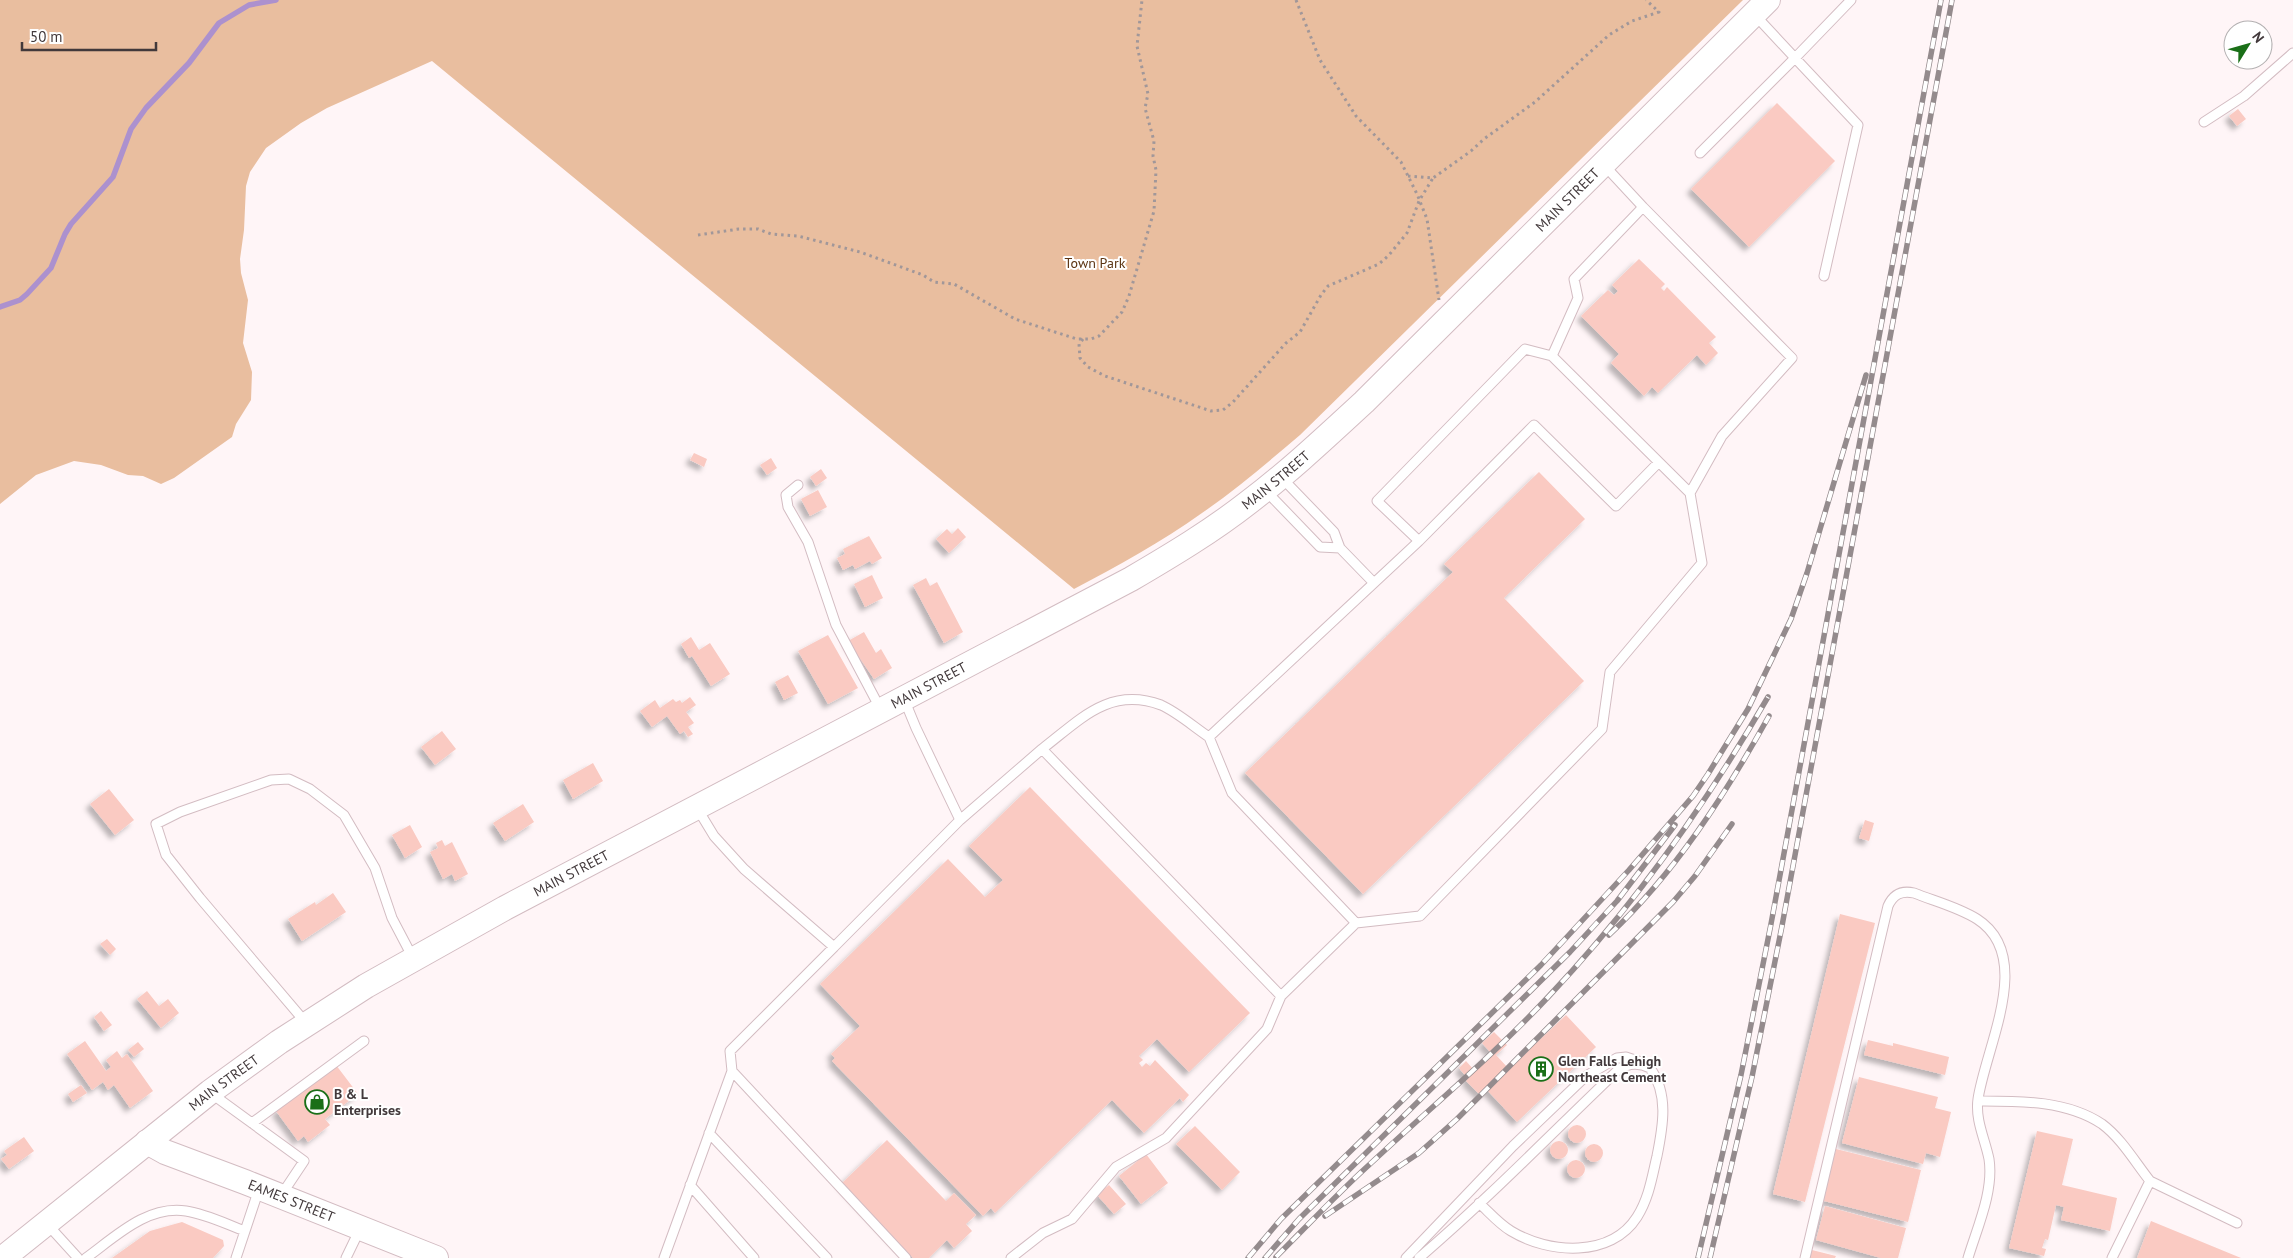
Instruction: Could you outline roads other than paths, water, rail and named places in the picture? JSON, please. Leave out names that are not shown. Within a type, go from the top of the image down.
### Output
[{"type":"main road","name":"MAIN STREET","points":[[3,1258],[210,1092],[306,1024],[414,958],[696,807],[1093,600],[1196,540],[1273,483],[1364,402],[1761,7]]},
{"type":"main road","name":"EAMES STREET","points":[[147,1142],[165,1152],[436,1258]]},
{"type":"lane","points":[[1700,153],[1851,0]]},
{"type":"lane","points":[[1761,7],[1794,58],[1858,125],[1824,276]]},
{"type":"lane","points":[[2204,122],[2244,96],[2293,53]]},
{"type":"lane","points":[[1604,164],[1643,207],[1792,358],[1722,436],[1690,493]]},
{"type":"lane","points":[[1552,356],[1578,298],[1574,279],[1643,207]]},
{"type":"lane","points":[[1011,1258],[1043,1233],[1072,1220],[1116,1167],[1166,1138],[1267,1030],[1281,996],[1356,923],[1420,916],[1602,729],[1610,672],[1702,563],[1690,493],[1552,356],[1526,349],[1377,501],[1418,541]]},
{"type":"lane","points":[[1209,737],[1418,541],[1534,425],[1616,506],[1658,462]]},
{"type":"lane","points":[[1273,483],[1320,547],[1340,548]]},
{"type":"lane","points":[[1273,483],[1334,532],[1340,548],[1374,583]]},
{"type":"lane","points":[[798,485],[786,495],[788,507],[808,542],[836,625],[881,710]]},
{"type":"lane","points":[[664,1258],[732,1071],[730,1051],[960,820],[1042,749],[1096,707],[1133,698],[1162,706],[1209,737],[1232,793],[1356,923]]},
{"type":"lane","points":[[904,699],[927,753],[960,820]]},
{"type":"lane","points":[[1042,749],[1281,996]]},
{"type":"lane","points":[[306,1024],[166,855],[156,824],[180,812],[271,780],[288,779],[310,789],[344,815],[375,868],[392,918],[414,958]]},
{"type":"lane","points":[[696,807],[714,836],[744,869],[834,947]]},
{"type":"lane","points":[[1805,1258],[1888,906],[1893,898],[1900,893],[1914,893],[1977,919],[1992,933],[2002,949],[2006,968],[2005,988],[1978,1101],[1982,1137],[1989,1159],[1989,1188],[1968,1258]]},
{"type":"lane","points":[[252,1123],[364,1041]]},
{"type":"lane","points":[[1406,1258],[1513,1146],[1586,1076],[1612,1060],[1621,1057],[1636,1060],[1650,1068],[1662,1094],[1662,1131],[1646,1200],[1636,1218],[1623,1234],[1603,1246],[1590,1249],[1544,1246],[1509,1230],[1479,1203]]},
{"type":"lane","points":[[1419,1258],[1619,1069],[1634,1064],[1650,1068]]},
{"type":"lane","points":[[732,1071],[906,1258]]},
{"type":"lane","points":[[210,1092],[304,1162],[270,1192],[245,1231],[236,1258]]},
{"type":"lane","points":[[1978,1101],[2026,1101],[2083,1114],[2103,1125],[2150,1181],[2237,1223]]},
{"type":"lane","points":[[709,1133],[828,1258]]},
{"type":"lane","points":[[2112,1258],[2150,1181]]},
{"type":"lane","points":[[690,1185],[754,1258]]},
{"type":"lane","points":[[86,1258],[141,1219],[166,1211],[192,1212],[245,1231]]},
{"type":"lane","points":[[46,1223],[78,1258]]},
{"type":"lane","points":[[346,1258],[360,1228]]},
{"type":"waterway","points":[[0,307],[20,300],[51,268],[71,224],[113,177],[131,129],[146,108],[189,63],[219,23],[249,5],[276,0]]},
{"type":"railway","points":[[1698,1258],[1741,1075],[1771,924],[1941,0]]},
{"type":"railway","points":[[1710,1258],[1752,1077],[1782,926],[1952,0]]},
{"type":"railway","points":[[1248,1258],[1281,1219],[1541,965],[1629,870],[1693,796],[1748,709],[1791,619],[1807,573],[1866,375]]},
{"type":"railway","points":[[1276,1257],[1358,1175],[1506,1040],[1580,962],[1639,890],[1694,815],[1768,697]]},
{"type":"railway","points":[[1609,935],[1656,886],[1697,832],[1735,775],[1769,716]]},
{"type":"railway","points":[[1325,1216],[1419,1153],[1457,1119],[1673,902],[1695,876],[1732,824]]},
{"type":"railway","points":[[1265,1258],[1299,1219],[1570,952],[1617,901],[1675,825]]},
{"type":"place","name":"Glen Falls Lehigh Northeast Cement","points":[[1541,1069]]},
{"type":"place","name":"B & L Enterprises","points":[[317,1102]]},
{"type":"park label","name":"Town Park","points":[[1095,263]]}]
